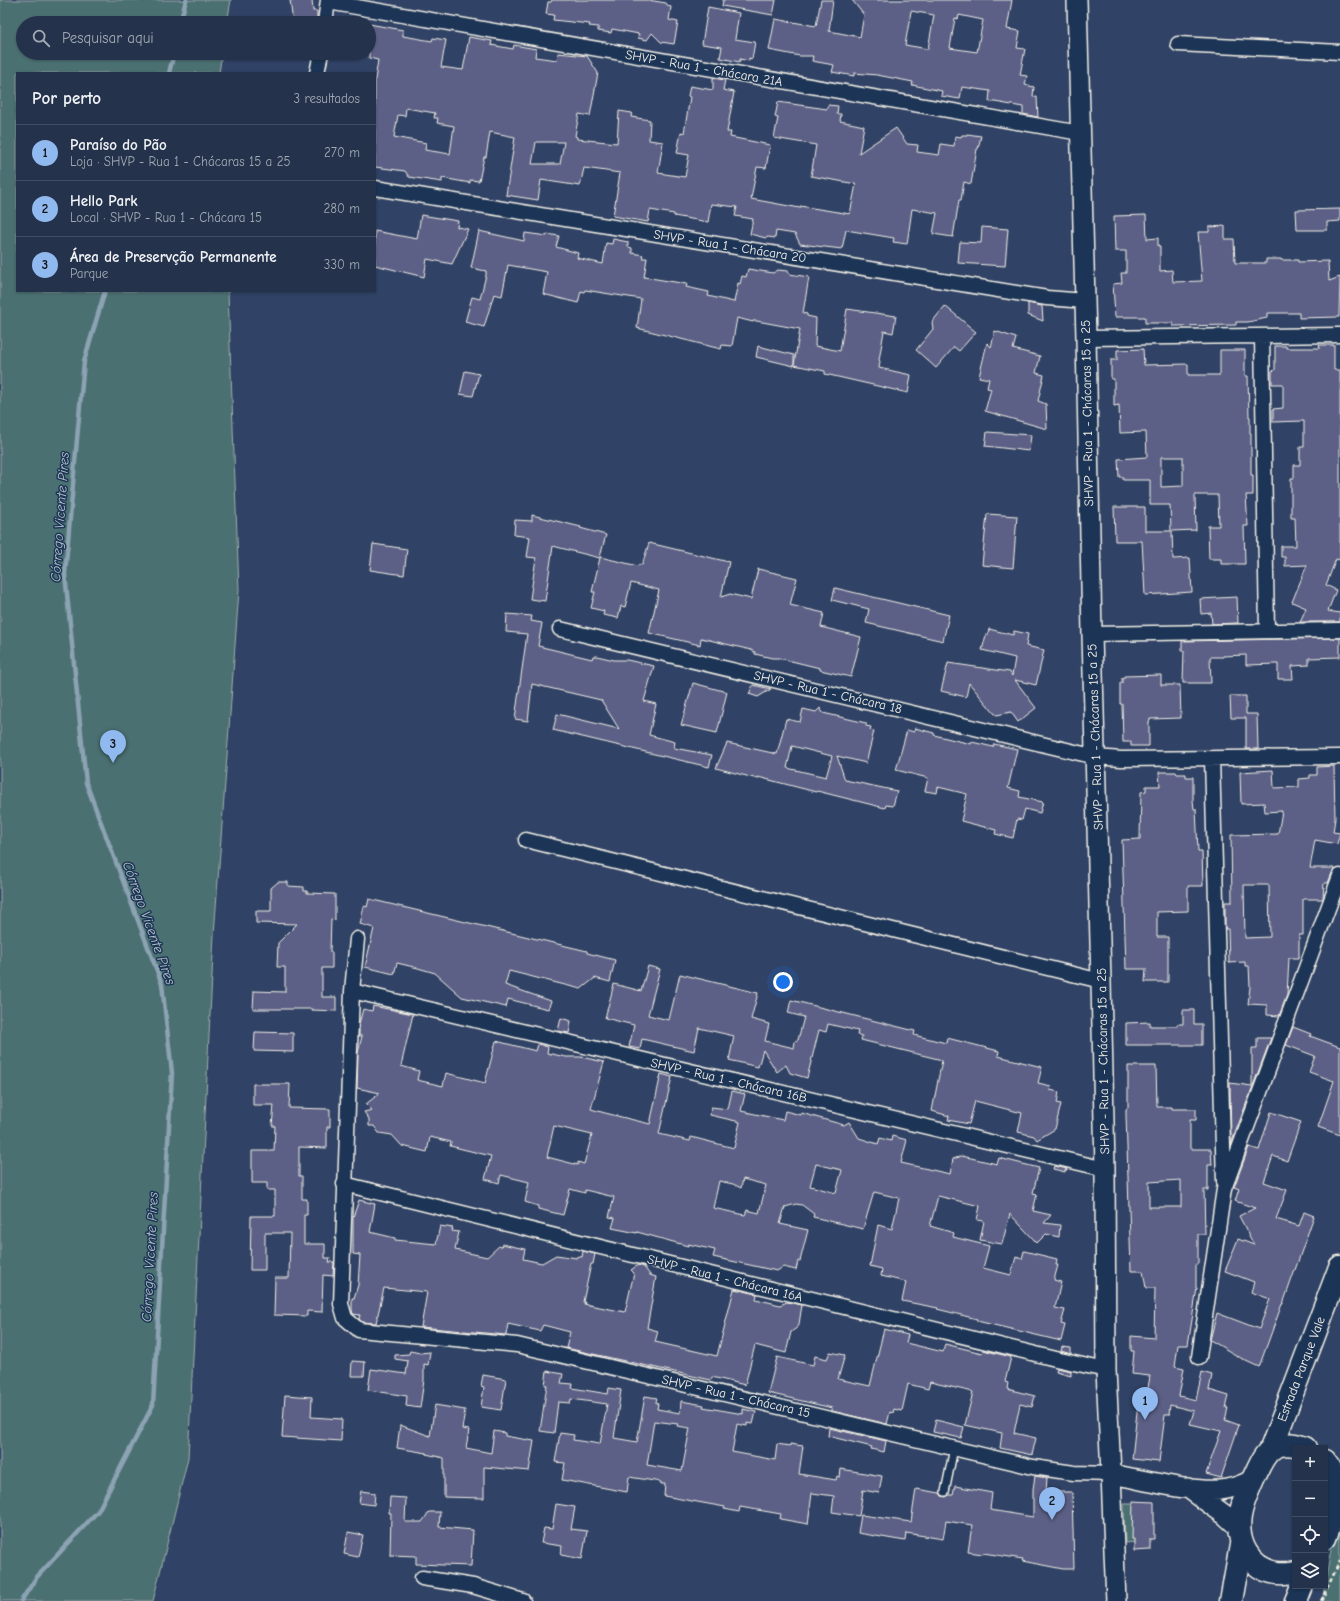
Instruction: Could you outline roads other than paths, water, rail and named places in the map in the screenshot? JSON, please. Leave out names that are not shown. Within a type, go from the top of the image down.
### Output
[{"type":"main road","name":"Estrada Parque Vale","points":[[1240,1536],[1243,1505],[1253,1479],[1264,1458],[1271,1449],[1340,1268]]},
{"type":"main road","points":[[1271,1449],[1281,1444],[1293,1445]]},
{"type":"main road","points":[[1328,1529],[1336,1490],[1333,1469]]},
{"type":"main road","points":[[1240,1536],[1254,1562],[1268,1571],[1277,1573],[1292,1572]]},
{"type":"main road","points":[[1231,1601],[1240,1536]]},
{"type":"main road","points":[[1296,1601],[1301,1589]]},
{"type":"street","name":"SHVP - Rua 1 - Chácaras 15 a 25","points":[[1077,0],[1105,1169],[1106,1370],[1116,1601]]},
{"type":"street","name":"SHVP - Rua 1 - Chácara 21A","points":[[328,1],[1080,133]]},
{"type":"street","points":[[326,16],[328,1]]},
{"type":"street","points":[[1178,44],[1340,52]]},
{"type":"street","points":[[317,72],[320,60]]},
{"type":"street","name":"SHVP - Rua 1 - Chácara 20","points":[[376,188],[1039,297],[1085,301]]},
{"type":"street","points":[[1262,336],[1268,631]]},
{"type":"street","points":[[1086,338],[1340,336]]},
{"type":"street","name":"SHVP - Rua 1 - Chácara 18","points":[[560,629],[1096,757],[1121,759],[1340,757]]},
{"type":"street","points":[[1092,634],[1340,630]]},
{"type":"street","points":[[1199,1357],[1224,1189],[1212,758]]},
{"type":"street","points":[[526,840],[1101,981]]},
{"type":"street","points":[[1224,1189],[1340,876]]},
{"type":"street","points":[[344,1184],[352,991],[356,939]]},
{"type":"street","name":"SHVP - Rua 1 - Chácara 16B","points":[[352,991],[1105,1169]]},
{"type":"street","name":"SHVP - Rua 1 - Chácara 15","points":[[344,1184],[341,1304],[345,1318],[360,1330],[522,1346],[1033,1467],[1074,1473],[1111,1474]]},
{"type":"street","name":"SHVP - Rua 1 - Chácara 16A","points":[[344,1184],[1106,1370]]},
{"type":"street","points":[[1111,1474],[1212,1490],[1240,1486],[1253,1479]]},
{"type":"street","points":[[1186,1487],[1226,1515],[1240,1536]]},
{"type":"street","points":[[422,1578],[473,1586],[523,1601]]},
{"type":"lane","points":[[945,1492],[954,1448]]},
{"type":"waterway","name":"Córrego Vicente Pires","points":[[182,16],[186,0]]},
{"type":"waterway","name":"Córrego Vicente Pires","points":[[169,72],[172,60]]},
{"type":"waterway","name":"Córrego Vicente Pires","points":[[21,1601],[36,1578],[98,1511],[153,1405],[172,1073],[162,984],[86,783],[65,574],[84,361],[105,292]]},
{"type":"place","name":"Área de Preservção Permanente","points":[[113,763]]},
{"type":"place","name":"Paraíso do Pão","points":[[1145,1420]]},
{"type":"place","name":"Hello Park","points":[[1052,1520]]}]
